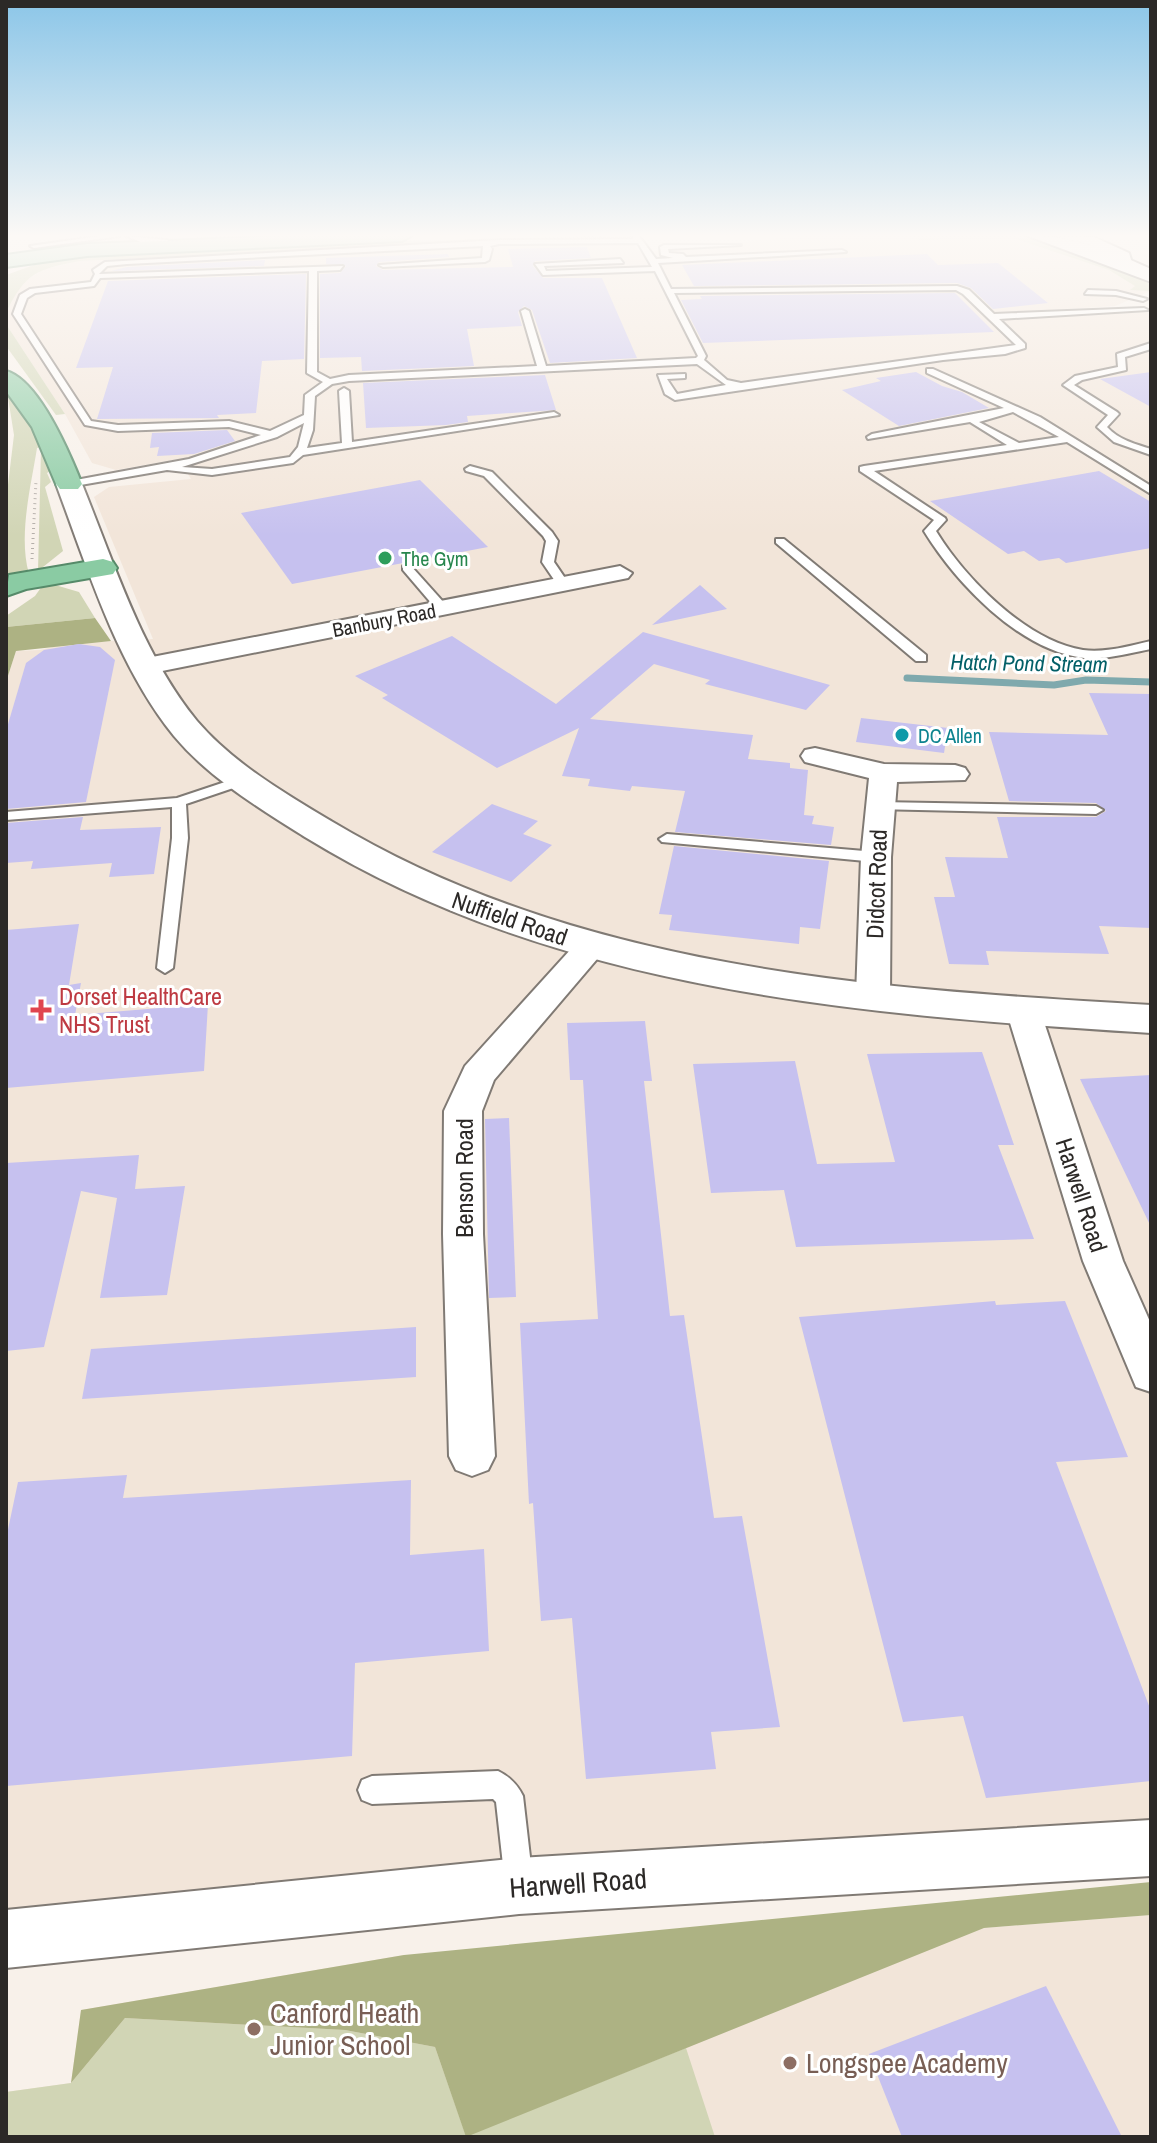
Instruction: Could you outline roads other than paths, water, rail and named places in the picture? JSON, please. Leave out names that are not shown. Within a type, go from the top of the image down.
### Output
[{"type":"highway","points":[[6,378],[38,415],[55,446],[69,484]]},
{"type":"highway","points":[[6,587],[36,578],[103,568]]},
{"type":"street","name":"Nuffield Road","points":[[69,484],[147,666],[177,717],[243,780],[304,823],[428,889],[485,912],[593,945],[673,964],[873,996],[1024,1013],[1151,1019]]},
{"type":"street","name":"Banbury Road","points":[[147,666],[620,573]]},
{"type":"street","points":[[815,756],[884,773],[955,774]]},
{"type":"street","name":"Didcot Road","points":[[873,996],[876,857],[884,773]]},
{"type":"street","name":"Benson Road","points":[[472,1456],[463,1234],[463,1111],[478,1075],[593,945]]},
{"type":"street","name":"Harwell Road","points":[[1024,1013],[1103,1261],[1151,1374]]},
{"type":"street","name":"Harwell Road","points":[[6,1939],[519,1886],[1151,1848]]},
{"type":"lane","points":[[31,336],[84,420],[95,426],[229,424],[273,435]]},
{"type":"lane","points":[[312,336],[312,373],[329,382]]},
{"type":"lane","points":[[533,336],[543,370]]},
{"type":"lane","points":[[692,336],[702,356],[699,361]]},
{"type":"lane","points":[[714,374],[661,377],[668,392],[675,397],[943,357],[1005,351],[1022,346],[1011,336]]},
{"type":"lane","points":[[1151,346],[1120,356],[1123,368],[1114,373],[1074,379],[1068,385],[1114,414],[1102,427],[1105,432],[1126,445],[1151,452]]},
{"type":"lane","points":[[303,452],[312,391],[329,382],[349,378],[699,361],[724,382],[741,386]]},
{"type":"lane","points":[[930,371],[1015,408],[1151,491]]},
{"type":"lane","points":[[344,391],[347,446]]},
{"type":"lane","points":[[333,406],[345,406]]},
{"type":"lane","points":[[69,484],[171,469],[250,446],[321,407]]},
{"type":"lane","points":[[872,437],[1015,408]]},
{"type":"lane","points":[[171,469],[212,472],[293,460],[303,452],[554,415]]},
{"type":"lane","points":[[977,418],[974,423],[1017,446]]},
{"type":"lane","points":[[1068,439],[864,469],[941,520],[930,531],[967,583],[1042,640],[1080,654],[1151,645]]},
{"type":"lane","points":[[250,446],[267,464]]},
{"type":"lane","points":[[470,469],[488,474],[548,534],[552,541],[548,562],[563,584]]},
{"type":"lane","points":[[780,541],[921,658]]},
{"type":"lane","points":[[407,568],[442,608]]},
{"type":"lane","points":[[6,816],[179,802],[243,780]]},
{"type":"lane","points":[[165,968],[180,838],[179,802]]},
{"type":"lane","points":[[879,806],[1096,810]]},
{"type":"lane","points":[[667,839],[876,857]]},
{"type":"lane","points":[[372,1790],[498,1785],[509,1796],[519,1886]]},
{"type":"waterway","name":"Hatch Pond Stream","points":[[907,678],[1054,685],[1086,680],[1151,682]]},
{"type":"place","name":"The Gym","points":[[385,558]]},
{"type":"place","name":"DC Allen","points":[[902,735]]},
{"type":"place","name":"Dorset HealthCare NHS Trust","points":[[41,1010]]},
{"type":"place","name":"Canford Heath Junior School","points":[[254,2029]]},
{"type":"place","name":"Longspee Academy","points":[[790,2063]]}]
